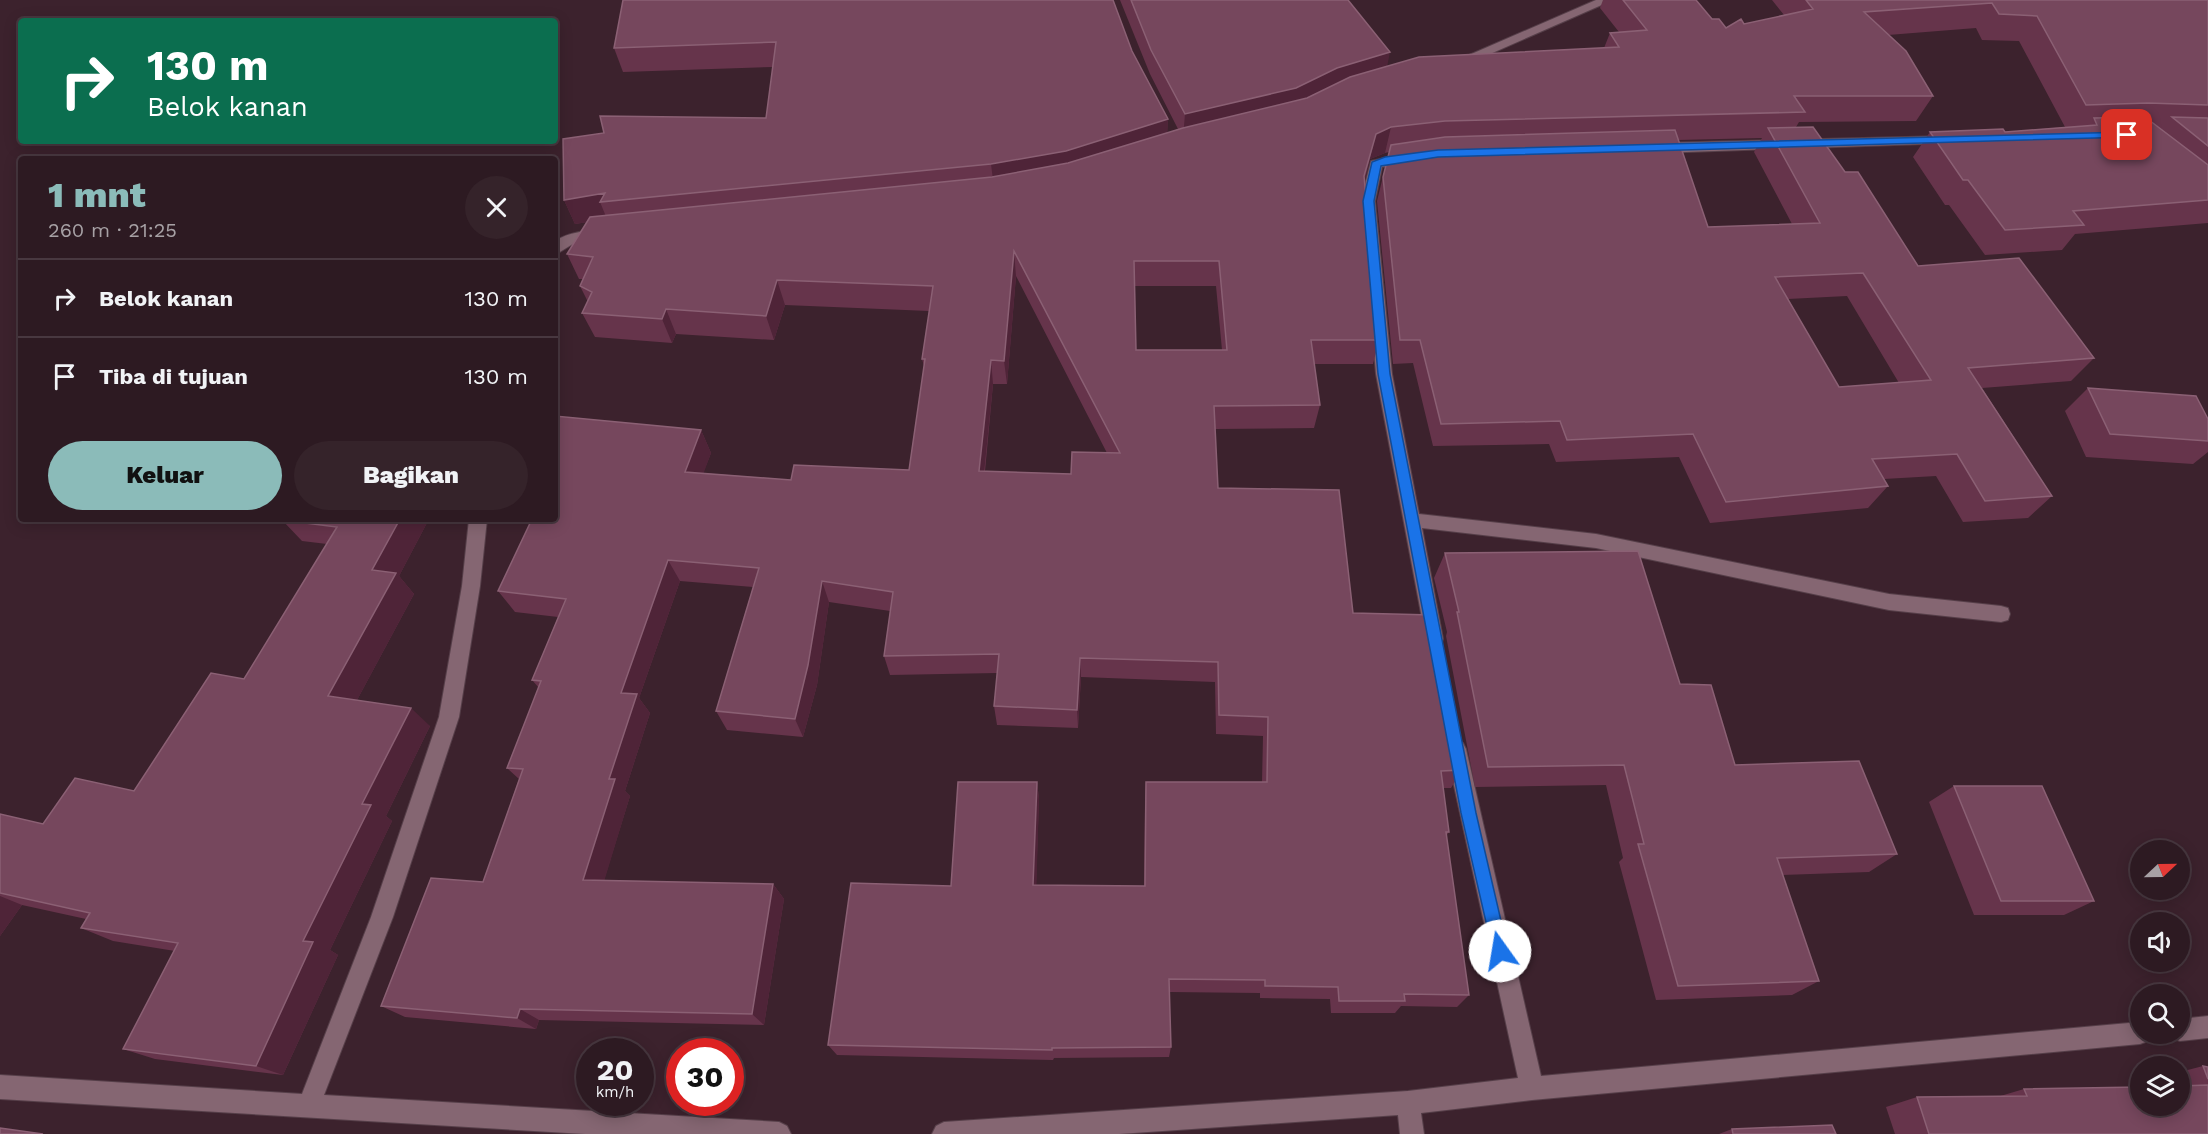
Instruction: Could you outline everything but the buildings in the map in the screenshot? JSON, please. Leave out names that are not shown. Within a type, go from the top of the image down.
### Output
[{"type":"street","points":[[1450,65],[1472,58],[1607,0]]},
{"type":"street","points":[[1640,148],[1961,140]]},
{"type":"street","points":[[1427,155],[1385,160],[1376,164],[1368,201],[1384,374],[1438,660]]},
{"type":"street","points":[[558,247],[564,241],[575,237],[622,232]]},
{"type":"street","points":[[1411,520],[1596,541],[1888,602],[2001,614]]},
{"type":"street","points":[[309,1106],[382,917],[449,717],[471,586],[478,522]]},
{"type":"street","points":[[1452,731],[1532,1088]]},
{"type":"street","points":[[2190,1029],[2208,1027]]},
{"type":"street","points":[[944,1134],[1408,1103],[1532,1088],[2130,1034]]},
{"type":"street","points":[[0,1087],[779,1134]]},
{"type":"street","points":[[1408,1103],[1412,1134]]},
{"type":"route","points":[[1500,951],[1468,813],[1384,374],[1368,201],[1372,172],[1376,164],[1385,160],[1438,154],[2127,135]]}]
